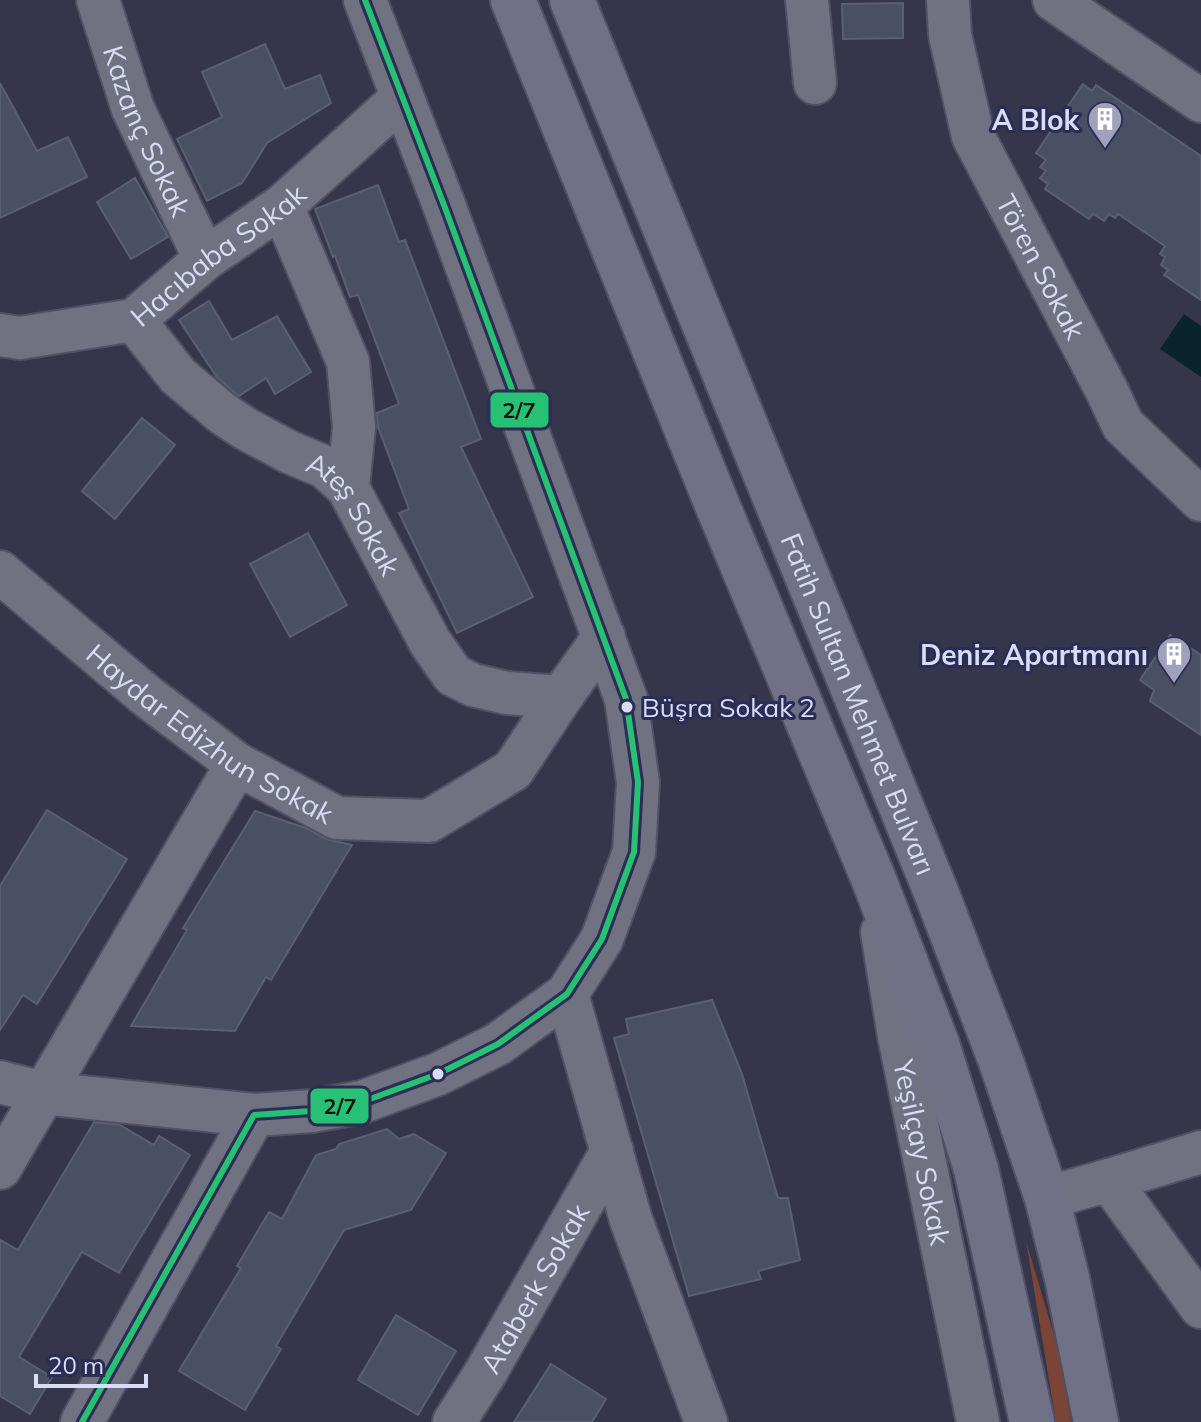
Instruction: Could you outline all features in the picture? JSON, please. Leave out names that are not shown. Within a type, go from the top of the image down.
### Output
[{"type":"main road","name":"Fatih Sultan Mehmet Bulvarı","points":[[513,0],[710,488],[874,880],[937,1044],[976,1169],[1032,1422]]},
{"type":"main road","name":"Fatih Sultan Mehmet Bulvarı","points":[[572,0],[936,892],[1002,1064],[1047,1198],[1067,1278],[1096,1422]]},
{"type":"street","name":"Kazanç Sokak","points":[[98,0],[133,109],[205,259]]},
{"type":"street","points":[[0,1082],[43,1093],[254,1115],[312,1111],[362,1102],[438,1074],[498,1044],[567,994],[602,939],[634,852],[638,782],[626,699],[365,0]]},
{"type":"street","points":[[807,0],[815,83]]},
{"type":"street","name":"Tören Sokak","points":[[948,0],[950,35],[973,136],[1123,425],[1201,500]]},
{"type":"street","points":[[1054,0],[1201,101]]},
{"type":"street","name":"Hacıbaba Sokak","points":[[0,335],[20,338],[134,320],[205,259],[282,206],[402,98]]},
{"type":"street","points":[[282,206],[348,362],[354,427],[348,488]]},
{"type":"street","name":"Ateş Sokak","points":[[134,320],[178,376],[222,413],[289,452],[325,467],[348,488],[430,642],[453,675],[473,685],[507,693],[561,697]]},
{"type":"street","name":"Haydar Edizhun Sokak","points":[[0,572],[148,697],[237,764],[337,818],[429,821],[513,770],[604,637]]},
{"type":"street","points":[[0,1168],[237,764]]},
{"type":"street","name":"Yeşilçay Sokak","points":[[874,880],[899,1036],[978,1422]]},
{"type":"street","points":[[567,994],[631,1220],[706,1422]]},
{"type":"street","points":[[82,1422],[254,1115]]},
{"type":"street","name":"Ataberk Sokak","points":[[454,1422],[486,1372],[612,1151]]},
{"type":"street","points":[[1047,1198],[1201,1152]]},
{"type":"street","points":[[1109,1180],[1201,1307]]},
{"type":"shaded area","points":[[1026,1241],[1060,1355],[1071,1422],[1056,1422]]},
{"type":"water","points":[[1184,314],[1201,326],[1201,377],[1160,349]]},
{"type":"building","points":[[903,3],[903,38],[843,39],[842,4]]},
{"type":"building","points":[[265,44],[285,89],[320,75],[331,103],[267,143],[242,183],[207,201],[177,139],[222,117],[202,72]]},
{"type":"building","points":[[0,83],[37,151],[68,137],[87,177],[0,218]]},
{"type":"building","name":"A Blok","points":[[1083,84],[1092,91],[1096,85],[1201,156],[1201,300],[1164,275],[1168,270],[1161,265],[1165,257],[1160,254],[1165,246],[1118,214],[1115,218],[1109,214],[1104,221],[1093,214],[1089,219],[1045,189],[1048,184],[1040,178],[1046,171],[1040,167],[1046,160],[1036,153]]},
{"type":"building","points":[[135,178],[168,237],[131,259],[97,202]]},
{"type":"building","points":[[378,185],[399,242],[405,240],[481,439],[461,447],[533,597],[457,633],[399,513],[409,509],[378,427],[377,413],[399,404],[358,295],[350,297],[315,209]]},
{"type":"building","points":[[209,301],[232,340],[277,316],[311,372],[275,394],[266,378],[239,396],[236,394],[216,376],[179,320]]},
{"type":"building","points":[[142,418],[175,445],[115,519],[82,491]]},
{"type":"building","points":[[308,533],[347,605],[290,637],[250,564]]},
{"type":"building","name":"Deniz Apartmanı","points":[[1170,635],[1201,655],[1201,735],[1150,701],[1154,690],[1140,680]]},
{"type":"building","points":[[47,810],[127,859],[37,1004],[23,995],[0,1030],[0,886]]},
{"type":"building","points":[[255,811],[306,828],[326,839],[352,845],[271,980],[266,977],[235,1031],[131,1026],[187,930],[183,928]]},
{"type":"building","points":[[712,1000],[742,1074],[778,1198],[788,1198],[800,1260],[758,1271],[761,1279],[689,1296],[614,1038],[629,1034],[626,1019]]},
{"type":"building","points":[[94,1122],[120,1125],[154,1145],[159,1136],[190,1155],[119,1273],[82,1252],[19,1357],[52,1377],[30,1414],[0,1396],[0,1240],[18,1250]]},
{"type":"building","points":[[387,1129],[399,1139],[414,1134],[446,1153],[411,1210],[344,1230],[276,1346],[281,1349],[245,1410],[179,1371],[241,1268],[237,1266],[269,1212],[282,1219],[316,1155],[336,1149],[339,1144]]},
{"type":"building","points":[[396,1315],[456,1351],[418,1415],[358,1380]]},
{"type":"building","points":[[551,1364],[606,1399],[592,1422],[514,1422]]},
{"type":"transit line","name":"2/7","points":[[82,1422],[254,1115],[312,1111],[362,1102],[438,1074],[498,1044],[567,994],[602,939],[634,852],[638,782],[626,699],[365,0]]},
{"type":"place","name":"A Blok","points":[[1105,150]]},
{"type":"place","name":"Deniz Apartmanı","points":[[1174,685]]},
{"type":"place","name":"Büşra Sokak 2","points":[[627,707]]}]
